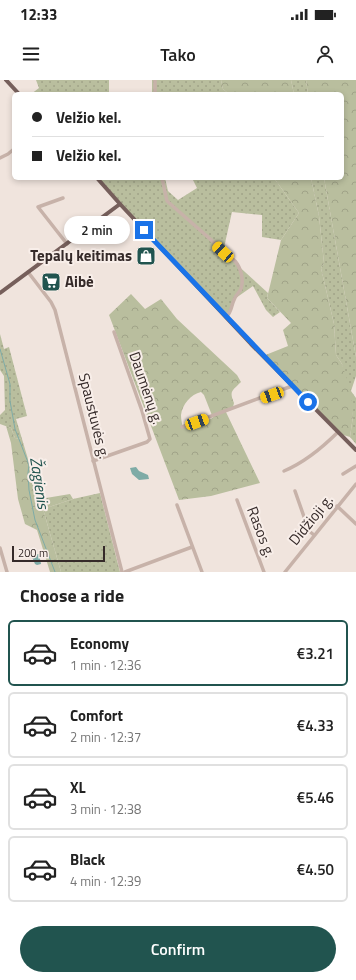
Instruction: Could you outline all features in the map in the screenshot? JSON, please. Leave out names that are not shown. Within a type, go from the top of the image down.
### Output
[{"type":"main road","points":[[6,80],[17,92]]},
{"type":"main road","points":[[99,180],[226,317],[356,450]]},
{"type":"main road","points":[[0,293],[120,204]]},
{"type":"street","points":[[154,80],[155,92]]},
{"type":"street","points":[[0,158],[12,151]]},
{"type":"street","points":[[162,180],[167,201],[235,261],[239,267],[242,280],[241,289],[235,298],[230,314],[226,317]]},
{"type":"street","points":[[63,198],[38,207],[67,244]]},
{"type":"street","name":"Spaustuvės g.","points":[[28,272],[51,302],[55,310],[122,572]]},
{"type":"street","name":"Daumėnų g.","points":[[93,461],[147,442],[150,439],[142,411],[114,332]]},
{"type":"street","points":[[182,427],[292,386]]},
{"type":"street","points":[[284,471],[298,464],[338,432]]},
{"type":"street","points":[[343,474],[356,466]]},
{"type":"street","name":"Didžioji g.","points":[[286,572],[356,484]]},
{"type":"street","points":[[295,490],[309,530],[314,535]]},
{"type":"street","name":"Rasos g.","points":[[237,500],[264,572]]},
{"type":"street","points":[[177,505],[202,572]]},
{"type":"street","points":[[337,506],[356,524]]},
{"type":"street","points":[[125,572],[192,546]]},
{"type":"street","points":[[0,548],[7,572]]},
{"type":"green space","points":[[36,80],[109,80],[109,92],[34,92],[39,88]]},
{"type":"green space","points":[[152,80],[221,80],[223,89],[227,92],[152,92]]},
{"type":"green space","points":[[221,80],[291,80],[294,92],[227,92],[223,89]]},
{"type":"green space","points":[[291,80],[306,80],[308,92],[294,92]]},
{"type":"green space","points":[[306,80],[356,80],[356,357],[324,180],[344,180],[344,92],[308,92]]},
{"type":"green space","points":[[98,180],[165,180],[168,191],[178,200],[197,188],[193,180],[275,180],[299,213],[281,240],[262,237],[262,215],[232,212],[223,252],[268,293],[267,298],[280,312],[273,317],[266,310],[253,286],[233,300],[230,311],[226,314],[226,317]]},
{"type":"green space","points":[[275,180],[311,180],[319,216],[324,263],[321,268],[334,324],[336,355],[342,364],[351,391],[353,416],[350,437],[340,434],[263,356],[288,346],[283,330],[291,323],[267,298],[281,240],[299,213]]},
{"type":"green space","points":[[311,180],[324,180],[356,357],[356,376],[351,391],[356,398],[356,444],[350,437],[353,416],[342,364],[336,355],[334,324],[321,268],[324,263],[319,216]]},
{"type":"green space","points":[[131,294],[145,309],[161,299],[177,319],[237,375],[241,382],[232,391],[234,403],[233,407],[225,410],[260,483],[211,496],[179,500],[109,315]],"holes":[[[201,392],[204,395],[213,418],[183,428],[181,415],[185,404],[197,393]]]},
{"type":"green space","points":[[0,334],[4,349],[9,347],[27,416],[16,419],[22,439],[15,438],[11,428],[0,424],[0,415],[5,410],[4,376],[0,370]]},
{"type":"green space","points":[[6,426],[11,428],[15,438],[22,439],[40,499],[70,494],[73,499],[43,509],[61,572],[50,572],[37,530],[25,524],[18,499],[11,443]]},
{"type":"green space","points":[[100,493],[120,572],[61,572],[43,509],[73,499]]},
{"type":"water","points":[[136,467],[139,471],[148,475],[149,479],[139,480],[132,474],[130,468]]},
{"type":"water","points":[[34,554],[39,554],[41,564],[35,564],[32,557]]},
{"type":"waterway","name":"Žagienis","points":[[0,349],[10,384],[10,401],[15,429],[29,465],[29,490],[35,520],[55,572]]},
{"type":"place","name":"Tepalų keitimas","points":[[146,256]]},
{"type":"place","name":"Aibė","points":[[51,282]]},
{"type":"route","points":[[144,230],[251,344],[308,402]]}]
